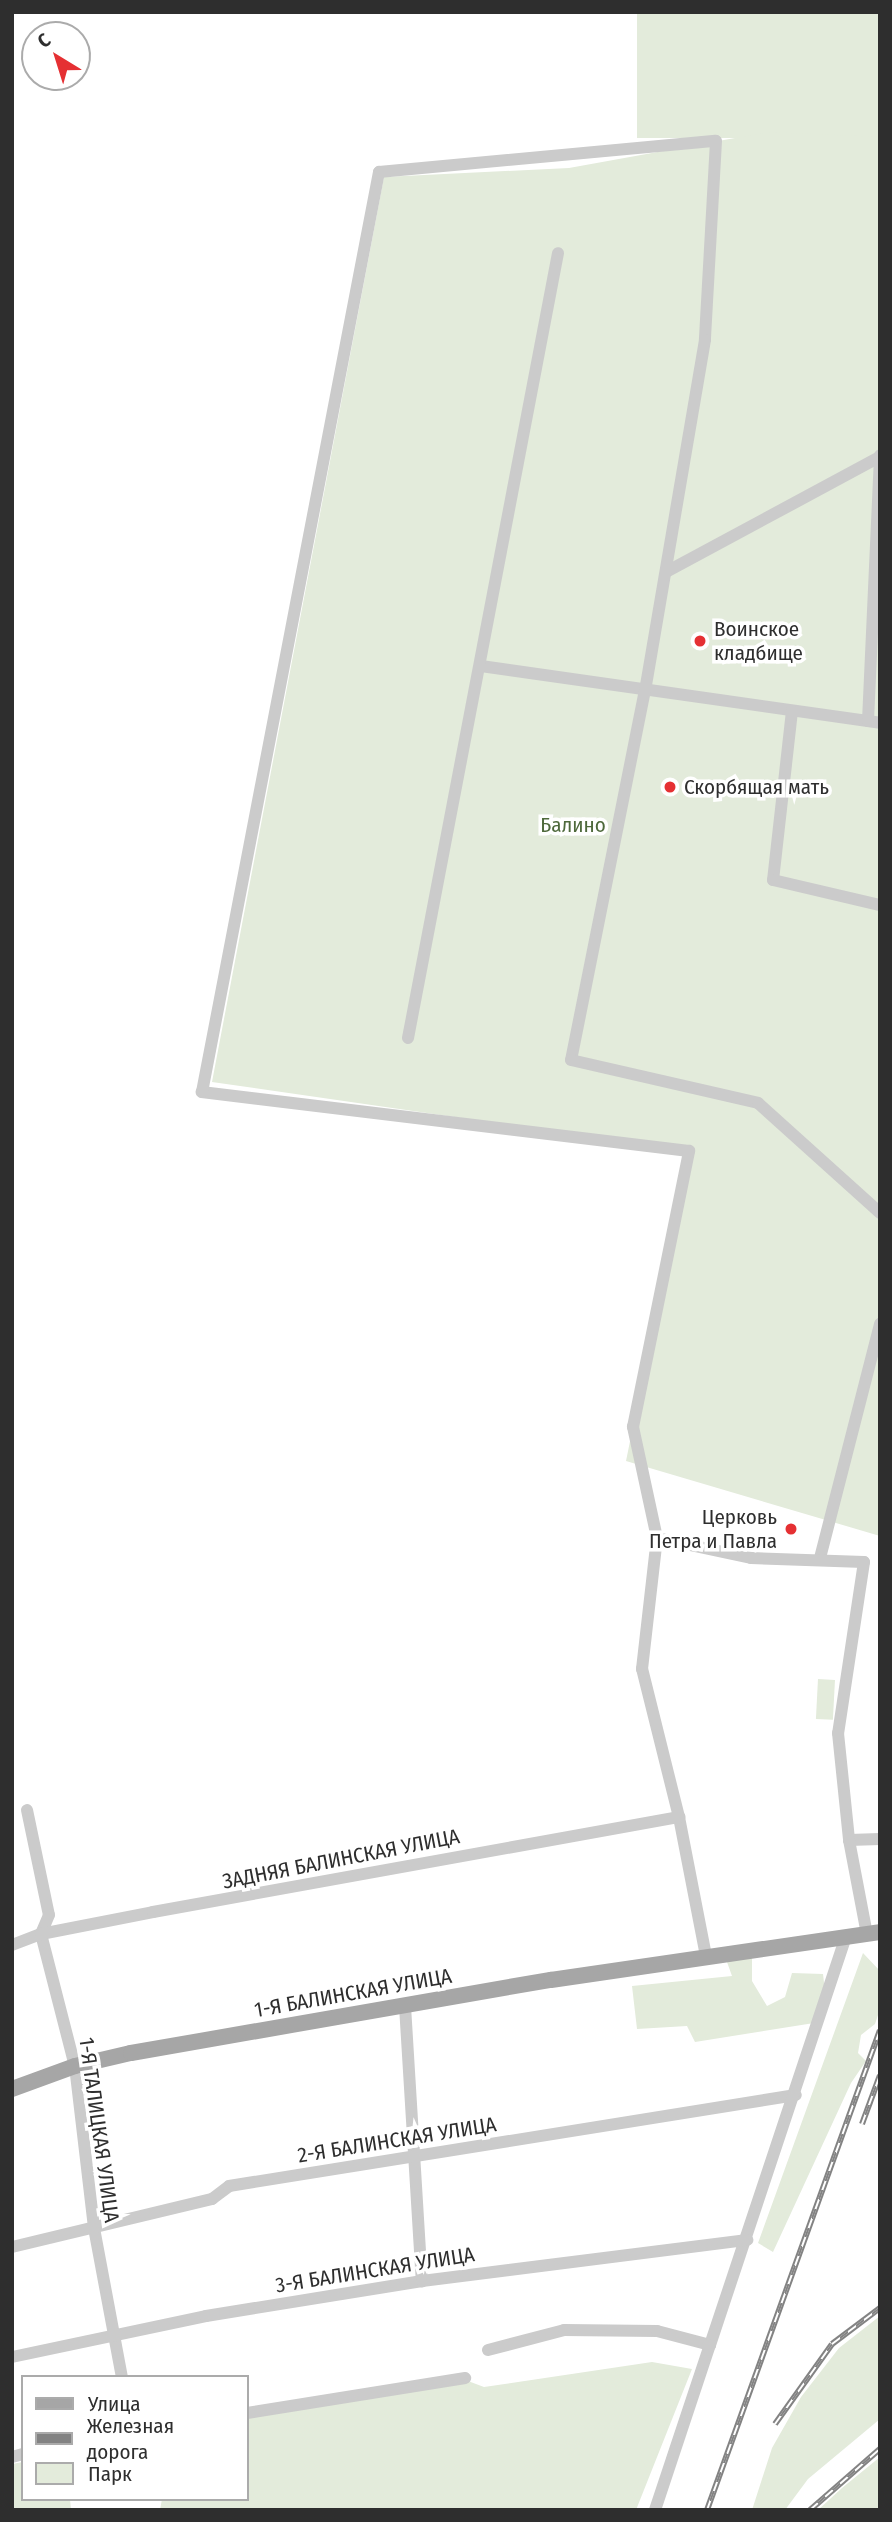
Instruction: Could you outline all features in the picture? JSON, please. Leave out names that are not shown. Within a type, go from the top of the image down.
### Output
[{"type":"main road","name":"1-Я БАЛИНСКАЯ УЛИЦА","points":[[12,2089],[75,2066],[405,2006],[706,1956],[873,1933]]},
{"type":"street","points":[[706,1956],[680,1817],[642,1669],[657,1538],[632,1427],[690,1151],[202,1092],[379,172],[716,141],[705,340],[646,690],[571,1060],[758,1103],[880,1213]]},
{"type":"street","points":[[408,1038],[558,253]]},
{"type":"street","points":[[481,666],[874,722],[880,457],[666,572]]},
{"type":"street","points":[[792,711],[773,880],[880,905]]},
{"type":"street","points":[[820,1558],[880,1324]]},
{"type":"street","points":[[657,1538],[751,1558],[820,1558],[864,1562],[838,1733],[849,1840],[873,1933]]},
{"type":"street","name":"1-Я ТАЛИЦКАЯ УЛИЦА","points":[[27,1810],[49,1915],[41,1934],[75,2066],[94,2228],[122,2375]]},
{"type":"street","name":"ЗАДНЯЯ БАЛИНСКАЯ УЛИЦА","points":[[12,1945],[41,1934],[680,1817]]},
{"type":"street","points":[[849,1840],[880,1839]]},
{"type":"street","points":[[655,2510],[796,2095],[846,1937]]},
{"type":"street","points":[[405,2006],[412,2155],[422,2281]]},
{"type":"street","name":"2-Я БАЛИНСКАЯ УЛИЦА","points":[[12,2247],[212,2199],[229,2186],[796,2095]]},
{"type":"street","name":"3-Я БАЛИНСКАЯ УЛИЦА","points":[[12,2357],[422,2281],[747,2240]]},
{"type":"street","points":[[488,2350],[564,2330],[657,2331],[710,2345]]},
{"type":"street","points":[[248,2413],[465,2378]]},
{"type":"green space","points":[[637,12],[880,12],[880,138],[637,138]]},
{"type":"green space","name":"Балино","points":[[768,132],[880,137],[880,1536],[626,1461],[689,1151],[212,1082],[384,177],[569,168]]},
{"type":"green space","points":[[818,1679],[835,1680],[833,1720],[816,1719]]},
{"type":"green space","points":[[863,1953],[880,1971],[880,2009],[875,2024],[861,2035],[858,2053],[866,2061],[851,2083],[773,2252],[758,2243]]},
{"type":"green space","points":[[752,1955],[752,1981],[767,2006],[785,1997],[792,1973],[823,1974],[825,1991],[814,2023],[695,2042],[687,2026],[637,2029],[632,1986],[732,1976],[727,1962]]},
{"type":"green space","points":[[880,2316],[880,2419],[808,2479],[785,2510],[752,2510],[772,2448],[801,2397],[839,2348]]},
{"type":"green space","points":[[652,2362],[692,2369],[636,2510],[160,2510],[162,2501],[248,2501],[248,2416],[468,2381],[484,2387]]},
{"type":"green space","points":[[880,2457],[880,2510],[818,2510],[842,2488]]},
{"type":"green space","points":[[21,2462],[21,2501],[70,2501],[71,2510],[12,2510],[12,2464]]},
{"type":"railway","points":[[707,2510],[880,2030]]},
{"type":"railway","points":[[862,2124],[880,2075]]},
{"type":"railway","points":[[775,2424],[832,2344],[880,2308]]},
{"type":"railway","points":[[810,2510],[880,2449]]},
{"type":"place","name":"Воинское кладбище","points":[[700,641]]},
{"type":"place","name":"Скорбящая мать","points":[[670,787]]},
{"type":"place","name":"Церковь Петра и Павла","points":[[791,1529]]}]
